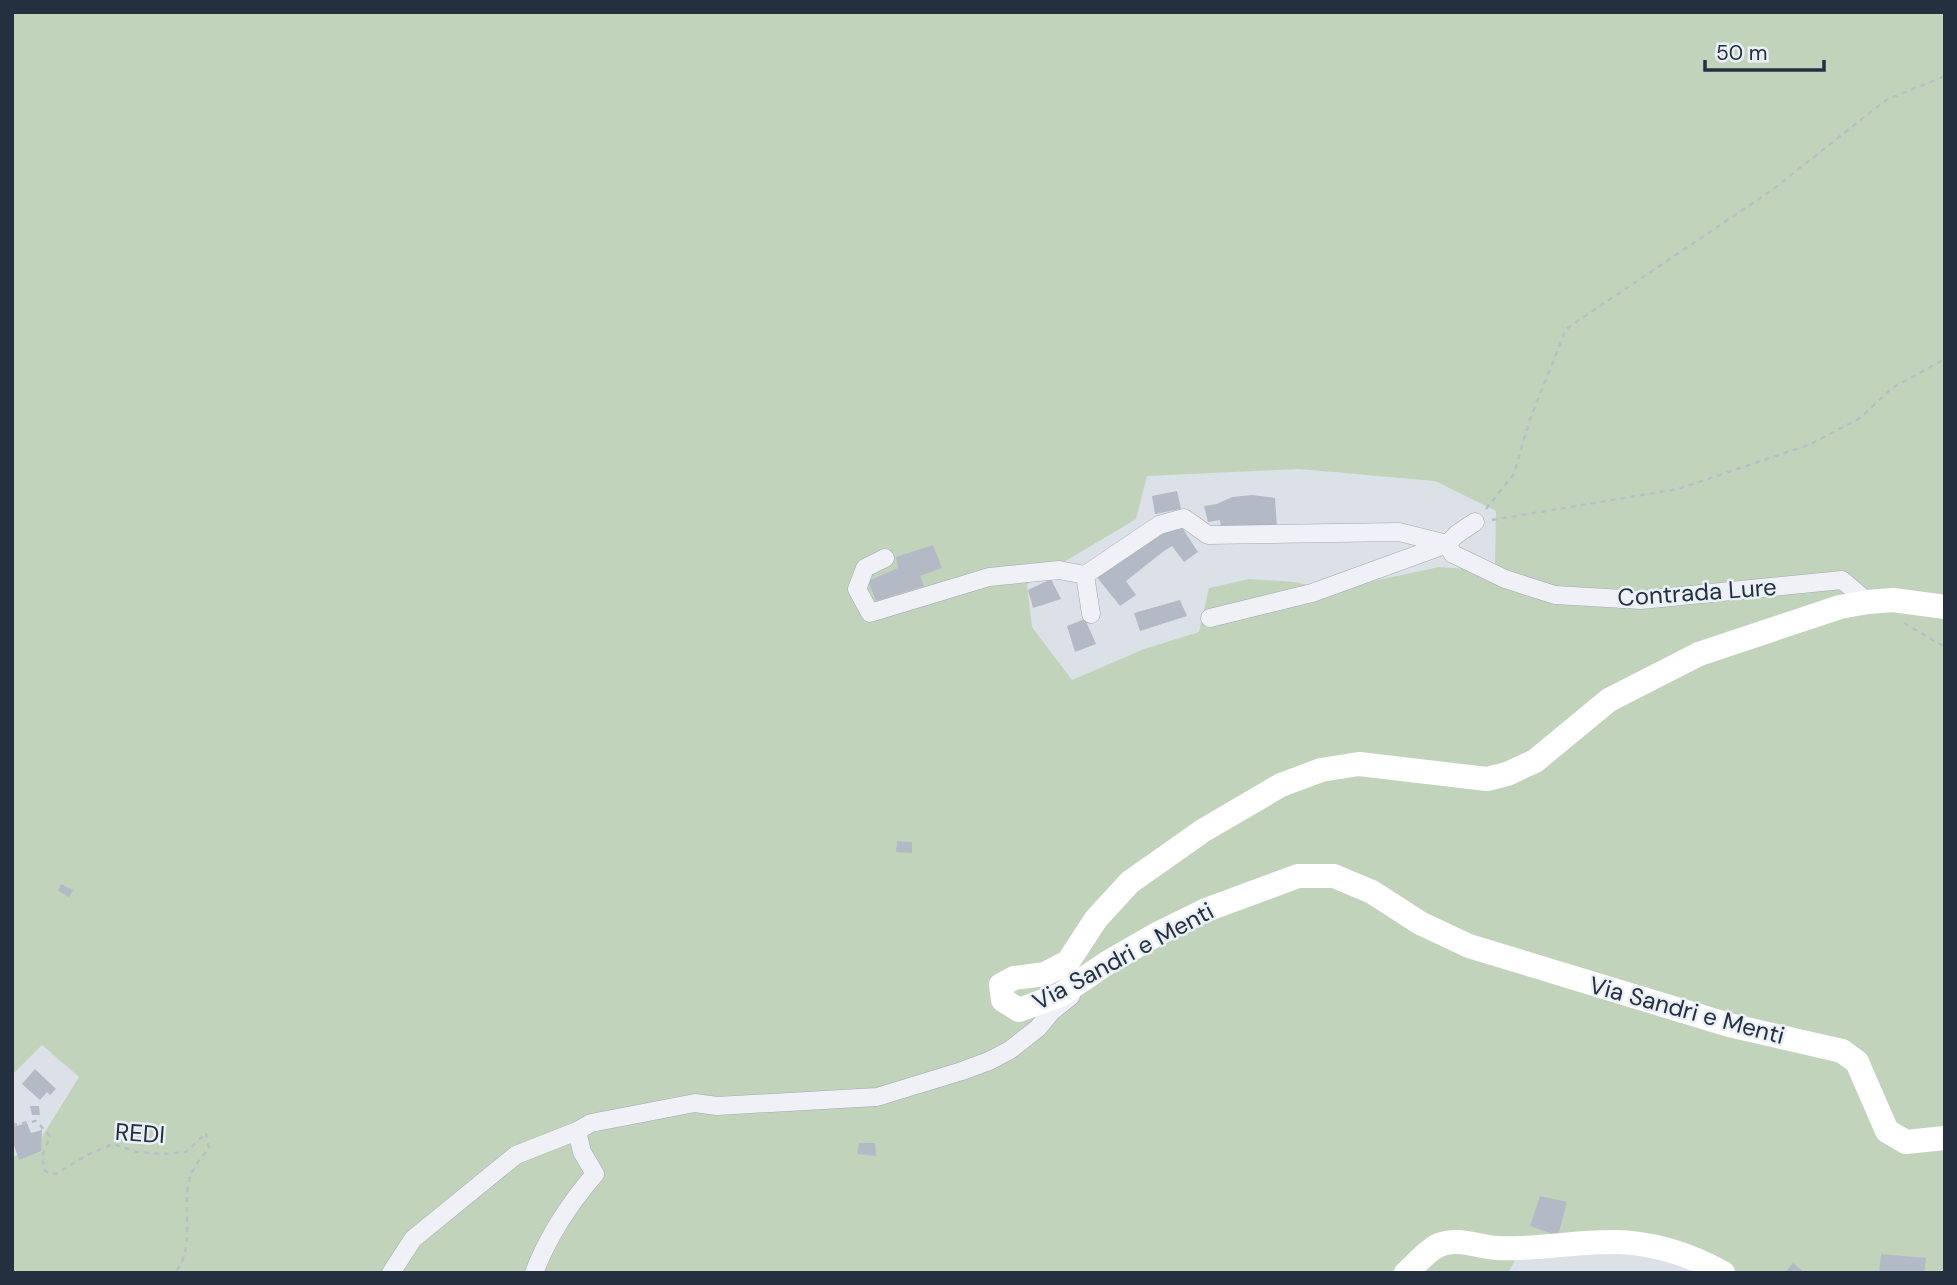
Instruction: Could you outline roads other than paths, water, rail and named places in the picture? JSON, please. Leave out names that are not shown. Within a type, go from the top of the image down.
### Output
[{"type":"main road","name":"Via Sandri e Menti","points":[[1945,607],[1893,600],[1868,601],[1840,607],[1699,654],[1609,701],[1535,761],[1507,774],[1487,779],[1359,764],[1321,770],[1281,785],[1204,830],[1130,881],[1096,919],[1068,962],[1045,974],[1014,978],[1001,985],[1003,1000],[1019,1010],[1060,995],[1118,957],[1206,910],[1298,876],[1334,876],[1372,892],[1420,923],[1469,946],[1729,1025],[1842,1051],[1857,1062],[1887,1130],[1906,1142],[1945,1138]]},
{"type":"main road","points":[[1406,1273],[1438,1245],[1460,1241],[1495,1248],[1534,1248],[1612,1241],[1658,1248],[1706,1263],[1723,1273]]},
{"type":"street","points":[[885,558],[865,568],[857,589],[870,613],[989,577],[1059,570],[1085,575],[1159,525],[1184,518],[1209,535],[1399,532],[1447,544]]},
{"type":"street","points":[[1210,618],[1312,593],[1447,544],[1475,522]]},
{"type":"street","name":"Contrada Lure","points":[[1447,544],[1453,554],[1505,579],[1555,595],[1640,600],[1842,580],[1868,601]]},
{"type":"street","points":[[1085,575],[1091,614]]},
{"type":"street","points":[[391,1273],[413,1239],[516,1155],[591,1123],[695,1103],[717,1106],[877,1097],[989,1061],[1010,1050],[1038,1028],[1051,1012],[1073,993],[1078,983]]},
{"type":"street","points":[[534,1273],[544,1248],[577,1195],[595,1174],[582,1152],[577,1131]]}]
